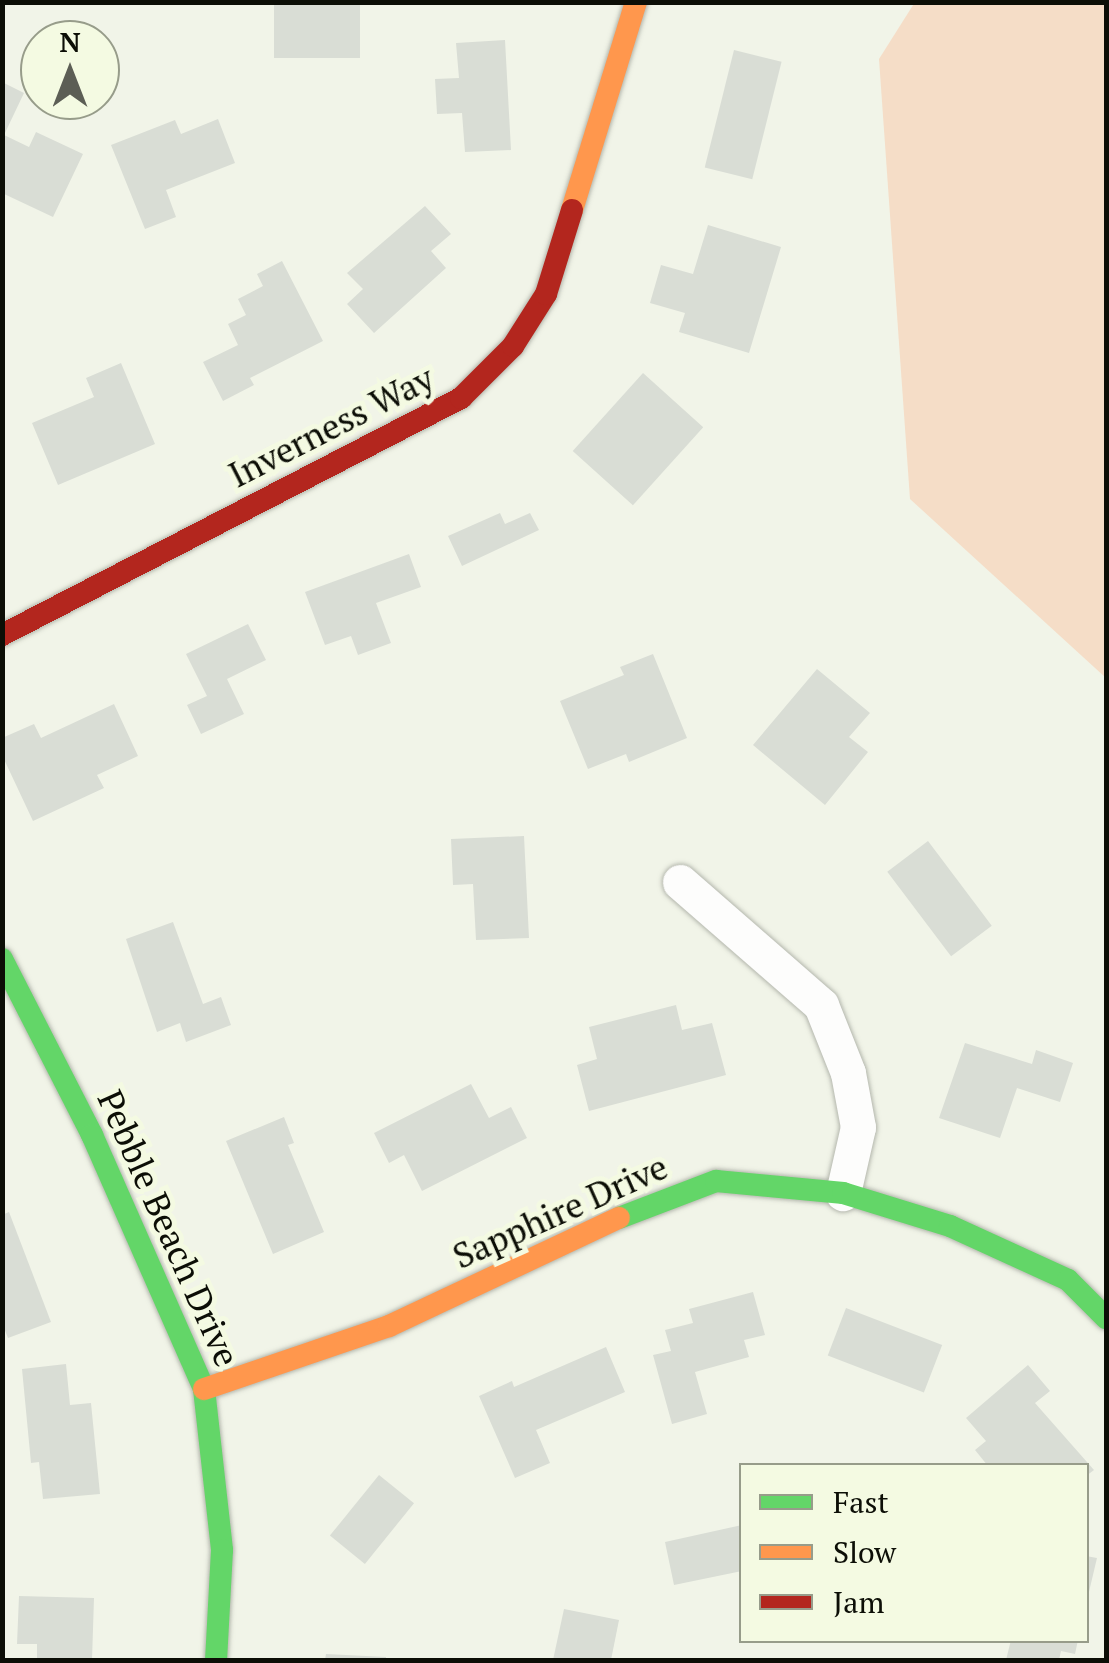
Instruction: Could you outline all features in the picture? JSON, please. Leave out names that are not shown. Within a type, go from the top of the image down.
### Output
[{"type":"street","name":"Inverness Way","points":[[2,635],[461,398],[514,346],[546,294],[636,2]]},
{"type":"street","points":[[680,882],[821,1004],[848,1072],[858,1127],[844,1193]]},
{"type":"street","name":"Pebble Beach Drive","points":[[2,959],[92,1135],[204,1389],[222,1550],[216,1660]]},
{"type":"street","name":"Sapphire Drive","points":[[204,1389],[388,1326],[594,1227],[716,1181],[844,1193],[950,1226],[1068,1280],[1106,1318]]},
{"type":"shaded area","points":[[915,2],[1106,3],[1106,678],[910,499],[879,59]]},
{"type":"building","points":[[274,2],[360,2],[360,58],[274,58]]},
{"type":"building","points":[[505,40],[511,150],[465,152],[462,113],[437,114],[435,79],[459,78],[456,43]]},
{"type":"building","points":[[734,50],[782,62],[752,179],[705,167]]},
{"type":"building","points":[[2,82],[20,91],[20,101],[4,135],[29,147],[36,132],[83,154],[53,217],[2,193]]},
{"type":"building","points":[[218,119],[235,163],[166,190],[176,217],[145,229],[111,145],[175,120],[181,134]]},
{"type":"building","points":[[425,206],[451,234],[431,251],[446,268],[374,333],[347,304],[363,289],[347,273]]},
{"type":"building","points":[[708,225],[781,247],[749,353],[679,332],[685,313],[650,303],[661,265],[693,274]]},
{"type":"building","points":[[282,261],[323,341],[250,378],[254,385],[223,401],[203,362],[238,345],[228,324],[246,315],[238,299],[263,286],[257,274]]},
{"type":"building","points":[[121,363],[155,444],[58,485],[32,423],[94,397],[86,378]]},
{"type":"building","points":[[643,373],[703,427],[633,505],[573,451]]},
{"type":"building","points":[[500,513],[505,524],[530,513],[539,530],[462,566],[448,536]]},
{"type":"building","points":[[409,554],[421,587],[376,603],[391,643],[358,655],[351,636],[325,645],[305,592]]},
{"type":"building","points":[[248,624],[266,660],[227,679],[244,714],[201,734],[187,705],[207,696],[186,654]]},
{"type":"building","points":[[653,654],[687,738],[629,762],[626,754],[588,769],[560,701],[624,675],[620,667]]},
{"type":"building","points":[[817,669],[870,713],[849,737],[868,752],[825,805],[753,745]]},
{"type":"building","points":[[114,704],[138,756],[97,775],[104,788],[33,821],[2,755],[2,738],[34,724],[41,738]]},
{"type":"building","points":[[524,836],[529,938],[476,940],[473,884],[453,885],[451,839]]},
{"type":"building","points":[[928,841],[992,926],[951,956],[887,872]]},
{"type":"building","points":[[173,922],[203,1004],[221,997],[231,1025],[186,1042],[180,1023],[157,1032],[126,939]]},
{"type":"building","points":[[676,1005],[682,1030],[712,1023],[726,1075],[589,1111],[577,1065],[597,1059],[589,1027]]},
{"type":"building","points":[[965,1043],[1032,1064],[1036,1050],[1073,1063],[1060,1102],[1017,1088],[1000,1138],[939,1118]]},
{"type":"building","points":[[471,1084],[489,1118],[511,1107],[527,1138],[422,1191],[404,1155],[389,1163],[374,1133]]},
{"type":"building","points":[[284,1117],[294,1143],[288,1145],[324,1232],[273,1254],[226,1141]]},
{"type":"building","points":[[9,1212],[51,1322],[8,1338],[2,1323],[2,1215]]},
{"type":"building","points":[[753,1292],[765,1335],[744,1340],[749,1357],[695,1372],[707,1414],[672,1424],[653,1355],[671,1351],[665,1330],[693,1323],[689,1309]]},
{"type":"building","points":[[846,1308],[942,1345],[924,1393],[828,1356]]},
{"type":"building","points":[[606,1347],[625,1392],[536,1430],[550,1463],[515,1478],[479,1396],[512,1381],[514,1387]]},
{"type":"building","points":[[66,1364],[70,1405],[91,1403],[100,1494],[43,1499],[39,1462],[31,1463],[22,1369]]},
{"type":"building","points":[[1028,1365],[1050,1391],[1035,1403],[1088,1463],[986,1463],[975,1450],[986,1441],[966,1418]]},
{"type":"building","points":[[379,1475],[414,1503],[365,1564],[330,1536]]},
{"type":"building","points":[[739,1526],[739,1572],[674,1585],[665,1542]]},
{"type":"building","points":[[1089,1557],[1097,1558],[1089,1592]]},
{"type":"building","points":[[19,1596],[94,1598],[92,1660],[37,1660],[37,1644],[17,1644]]},
{"type":"building","points":[[564,1609],[619,1620],[611,1660],[553,1660]]},
{"type":"building","points":[[1010,1643],[1077,1643],[1075,1654],[1061,1651],[1059,1660],[1006,1660]]},
{"type":"building","points":[[326,1654],[386,1657],[386,1660],[325,1660]]},
{"type":"traffic: fast","points":[[2,959],[92,1135],[204,1389],[222,1550],[216,1660]]},
{"type":"traffic: fast","points":[[619,1218],[716,1181],[843,1193],[950,1226],[1068,1280],[1106,1318]]},
{"type":"traffic: slow","points":[[572,210],[636,2]]},
{"type":"traffic: slow","points":[[204,1389],[389,1326],[619,1218]]},
{"type":"traffic: jam","points":[[2,635],[461,398],[513,346],[546,294],[572,210]]}]
